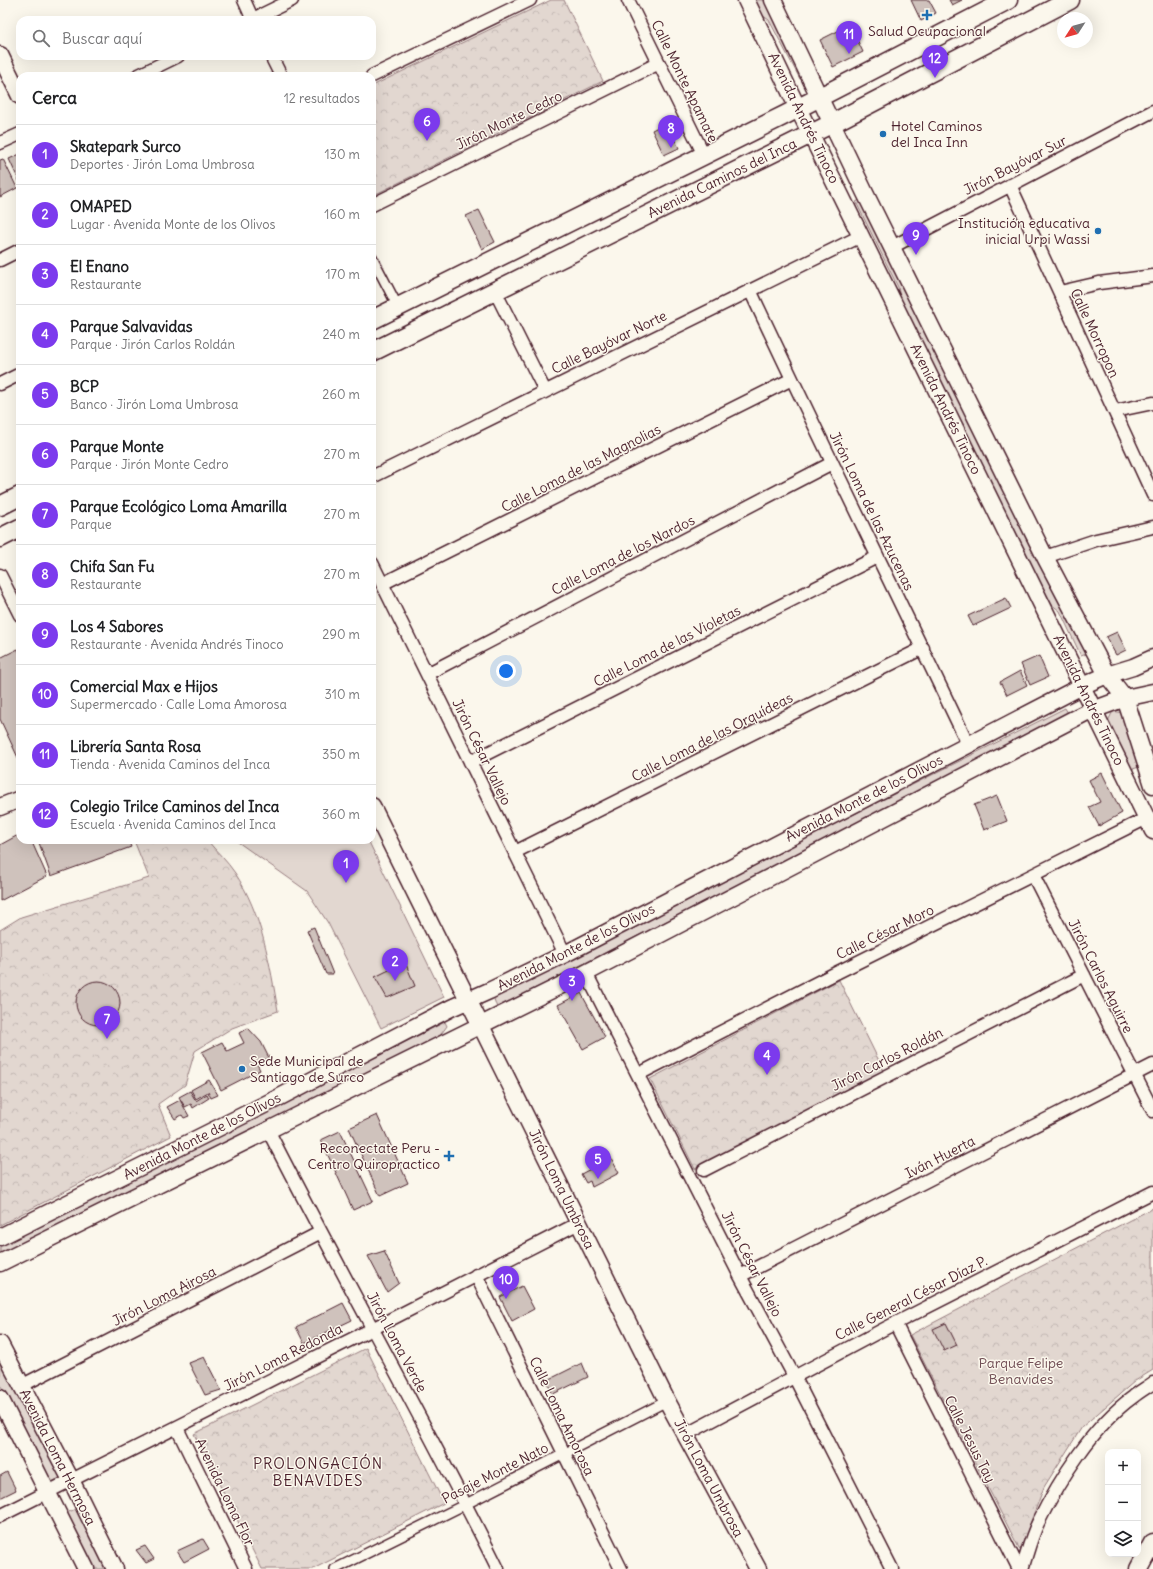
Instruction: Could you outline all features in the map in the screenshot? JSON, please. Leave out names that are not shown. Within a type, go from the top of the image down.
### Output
[{"type":"main road","name":"Avenida Caminos del Inca","points":[[376,318],[819,98],[1008,0]]},
{"type":"main road","name":"Avenida Caminos del Inca","points":[[376,350],[831,124],[1070,0]]},
{"type":"main road","points":[[0,506],[16,498]]},
{"type":"main road","points":[[0,538],[16,530]]},
{"type":"main road","points":[[1139,1569],[1153,1543]]},
{"type":"street","points":[[244,0],[251,16]]},
{"type":"street","points":[[261,16],[292,0]]},
{"type":"street","points":[[376,74],[530,0]]},
{"type":"street","name":"Calle Monte Apamate","points":[[628,0],[704,155]]},
{"type":"street","name":"Avenida Andrés Tinoco","points":[[746,0],[1082,686],[1151,821]]},
{"type":"street","name":"Avenida Andrés Tinoco","points":[[772,0],[831,124],[1045,557],[1107,675],[1125,698],[1153,785]]},
{"type":"street","points":[[0,55],[16,88]]},
{"type":"street","points":[[145,72],[170,60]]},
{"type":"street","points":[[273,60],[279,72]]},
{"type":"street","name":"Jirón Monte Cedro","points":[[376,203],[659,63]]},
{"type":"street","name":"Jirón Bayóvar Sur","points":[[892,247],[1153,111]]},
{"type":"street","points":[[0,144],[16,136]]},
{"type":"street","name":"Calle Morropon","points":[[1010,185],[1153,495]]},
{"type":"street","name":"Calle Bayóvar Norte","points":[[376,475],[861,236]]},
{"type":"street","points":[[0,260],[16,252]]},
{"type":"street","points":[[376,265],[398,307]]},
{"type":"street","points":[[1060,292],[1099,283],[1153,276]]},
{"type":"street","points":[[495,290],[545,391]]},
{"type":"street","name":"Jirón Loma de las Azucenas","points":[[750,290],[968,744]]},
{"type":"street","points":[[0,384],[16,376]]},
{"type":"street","name":"Calle Loma de las Magnolias","points":[[382,584],[792,379]]},
{"type":"street","points":[[1114,411],[1153,403]]},
{"type":"street","name":"Calle Loma de los Nardos","points":[[427,674],[832,463]]},
{"type":"street","points":[[1045,557],[1096,540],[1153,527]]},
{"type":"street","name":"Calle Loma de las Violetas","points":[[470,762],[877,557]]},
{"type":"street","name":"Jirón César Vallejo","points":[[376,571],[565,954]]},
{"type":"street","points":[[0,575],[16,608]]},
{"type":"street","name":"Calle Loma de las Orquídeas","points":[[515,852],[923,648]]},
{"type":"street","name":"Avenida Monte de los Olivos","points":[[0,1237],[271,1101],[451,1008],[565,954],[1082,686],[1153,658]]},
{"type":"street","name":"Avenida Monte de los Olivos","points":[[0,1263],[586,973],[1094,709],[1125,698],[1153,692]]},
{"type":"street","points":[[0,807],[16,801]]},
{"type":"street","name":"Jirón Loma Umbrosa","points":[[376,814],[667,1401],[758,1569]]},
{"type":"street","name":"Calle César Moro","points":[[638,1074],[836,973],[1033,876],[1151,821]]},
{"type":"street","name":"Jirón Carlos Aguirre","points":[[1033,876],[1153,1111]]},
{"type":"street","name":"Jirón César Vallejo","points":[[586,973],[740,1276],[794,1376],[892,1569]]},
{"type":"street","name":"Jirón Carlos Roldán","points":[[704,1170],[1084,975]]},
{"type":"street","name":"Iván Huerta","points":[[740,1276],[1153,1065]]},
{"type":"street","name":"Jirón Loma Verde","points":[[268,1130],[466,1504],[498,1569]]},
{"type":"street","name":"Calle General César Díaz P.","points":[[685,1435],[895,1323],[1153,1192]]},
{"type":"street","name":"Jirón Loma Redonda","points":[[0,1516],[372,1329],[579,1222]]},
{"type":"street","name":"Jirón Loma Airosa","points":[[21,1386],[321,1232]]},
{"type":"street","name":"Calle Loma Amorosa","points":[[476,1275],[621,1569]]},
{"type":"street","name":"Calle Jesus Tay","points":[[895,1323],[1020,1569]]},
{"type":"street","name":"Avenida Loma Hermosa","points":[[0,1344],[71,1480],[115,1569]]},
{"type":"street","points":[[1020,1569],[1038,1524],[1056,1491],[1078,1457],[1104,1423],[1132,1397],[1153,1383]]},
{"type":"street","name":"Avenida Loma Hermosa","points":[[0,1398],[86,1569]]},
{"type":"street","name":"Pasaje Monte Nato","points":[[335,1569],[667,1401]]},
{"type":"street","name":"Avenida Loma Flor","points":[[177,1428],[246,1569]]},
{"type":"green space","points":[[551,0],[564,0],[603,81],[376,194],[376,84]]},
{"type":"green space","points":[[748,0],[769,0],[805,77],[800,79],[769,20],[753,9]]},
{"type":"green space","points":[[863,198],[1089,653],[1081,656],[1060,611],[1047,601],[901,304],[898,287],[856,202]]},
{"type":"green space","points":[[1065,708],[1069,715],[497,1008],[493,996]]},
{"type":"green space","points":[[1113,711],[1122,713],[1139,767],[1133,769],[1128,764],[1108,721]]},
{"type":"green space","points":[[135,844],[211,844],[229,864],[252,905],[264,940],[278,1011],[232,1028],[195,1051],[185,1085],[158,1104],[171,1136],[0,1225],[0,930],[21,917],[149,878]]},
{"type":"green space","points":[[241,844],[370,844],[444,997],[381,1028],[328,923],[307,891]]},
{"type":"green space","points":[[839,980],[884,1071],[695,1169],[650,1079]]},
{"type":"green space","points":[[445,1022],[447,1026],[439,1037],[0,1254],[0,1245]]},
{"type":"green space","name":"Parque Felipe Benavides","points":[[1153,1208],[1153,1370],[1135,1381],[1082,1427],[1044,1487],[1020,1550],[910,1335]]},
{"type":"green space","points":[[366,1348],[444,1503],[313,1569],[262,1569],[194,1434]]},
{"type":"green space","points":[[0,1355],[68,1475],[49,1483],[0,1384]]},
{"type":"green space","points":[[78,1508],[108,1569],[92,1569],[64,1514]]},
{"type":"building","points":[[911,0],[929,0],[936,13],[921,21]]},
{"type":"building","points":[[949,0],[962,0],[952,5]]},
{"type":"building","points":[[850,25],[863,52],[833,67],[820,40]]},
{"type":"building","points":[[666,123],[679,148],[664,155],[652,130]]},
{"type":"building","points":[[16,156],[16,174],[9,159]]},
{"type":"building","points":[[3,159],[16,189],[0,197],[0,160]]},
{"type":"building","points":[[479,210],[495,242],[482,249],[466,216]]},
{"type":"building","points":[[1006,598],[1011,608],[973,626],[968,616]]},
{"type":"building","points":[[1117,632],[1126,650],[1116,655],[1106,637]]},
{"type":"building","points":[[16,650],[16,753],[0,719],[0,658]]},
{"type":"building","points":[[1039,656],[1048,677],[1030,685],[1021,664]]},
{"type":"building","points":[[1020,671],[1027,685],[1007,695],[1000,682]]},
{"type":"building","points":[[1102,773],[1122,813],[1099,826],[1089,807],[1100,802],[1089,780]]},
{"type":"building","points":[[997,796],[1007,821],[984,830],[974,805]]},
{"type":"building","points":[[16,836],[16,844],[33,844],[47,876],[0,901],[0,845]]},
{"type":"building","points":[[39,844],[130,844],[131,847],[51,876]]},
{"type":"building","points":[[314,927],[333,974],[326,974],[307,930]]},
{"type":"building","points":[[405,962],[415,986],[387,998],[375,977]]},
{"type":"building","points":[[94,981],[102,981],[114,987],[120,999],[120,1007],[114,1019],[102,1025],[94,1025],[82,1019],[76,1007],[76,999],[82,987]]},
{"type":"building","points":[[581,993],[605,1037],[583,1049],[558,1005]]},
{"type":"building","points":[[248,1028],[261,1042],[269,1058],[257,1064],[260,1070],[221,1090],[202,1052],[222,1042],[227,1051],[244,1043],[239,1033]]},
{"type":"building","points":[[209,1080],[218,1095],[211,1098],[208,1092],[196,1099],[191,1090]]},
{"type":"building","points":[[190,1091],[196,1101],[207,1094],[209,1098],[193,1108],[191,1104],[185,1107],[179,1097]]},
{"type":"building","points":[[180,1100],[189,1116],[184,1118],[182,1115],[175,1119],[167,1107]]},
{"type":"building","points":[[377,1115],[408,1183],[380,1196],[349,1128]]},
{"type":"building","points":[[340,1131],[373,1201],[353,1210],[321,1140]]},
{"type":"building","points":[[611,1158],[619,1173],[592,1187],[590,1181],[586,1183],[581,1174]]},
{"type":"building","points":[[384,1251],[399,1283],[387,1292],[368,1256]]},
{"type":"building","points":[[522,1286],[534,1309],[512,1321],[500,1297]]},
{"type":"building","points":[[343,1303],[352,1320],[304,1343],[296,1327]]},
{"type":"building","points":[[946,1323],[957,1345],[944,1351],[933,1329]]},
{"type":"building","points":[[204,1357],[221,1390],[205,1395],[189,1363]]},
{"type":"building","points":[[582,1363],[588,1377],[553,1394],[546,1381]]},
{"type":"building","points":[[7,1472],[16,1490],[0,1498],[0,1476]]},
{"type":"building","points":[[203,1539],[209,1549],[184,1562],[177,1551]]},
{"type":"building","points":[[145,1546],[154,1559],[146,1563],[136,1550]]},
{"type":"place","name":"Salud Ocupacional","points":[[927,15]]},
{"type":"place","name":"Librería Santa Rosa","points":[[849,54]]},
{"type":"place","name":"Colegio Trilce Caminos del Inca","points":[[935,78]]},
{"type":"place","name":"Hotel Caminos del Inca Inn","points":[[883,134]]},
{"type":"place","name":"Parque Monte","points":[[427,141]]},
{"type":"place","name":"Chifa San Fu","points":[[671,148]]},
{"type":"place","name":"Institución educativa inicial Urpi Wassi","points":[[1098,231]]},
{"type":"place","name":"Los 4 Sabores","points":[[916,255]]},
{"type":"place","name":"Skatepark Surco","points":[[346,883]]},
{"type":"place","name":"OMAPED","points":[[395,981]]},
{"type":"place","name":"El Enano","points":[[572,1001]]},
{"type":"place","name":"Parque Ecológico Loma Amarilla","points":[[107,1039]]},
{"type":"place","name":"Sede Municipal de Santiago de Surco","points":[[242,1069]]},
{"type":"place","name":"Parque Salvavidas","points":[[767,1075]]},
{"type":"place","name":"Reconectate Peru - Centro Quiropractico","points":[[449,1156]]},
{"type":"place","name":"BCP","points":[[598,1179]]},
{"type":"place","name":"Comercial Max e Hijos","points":[[506,1299]]},
{"type":"district","name":"PROLONGACIÓN BENAVIDES","points":[[318,1472]]}]
